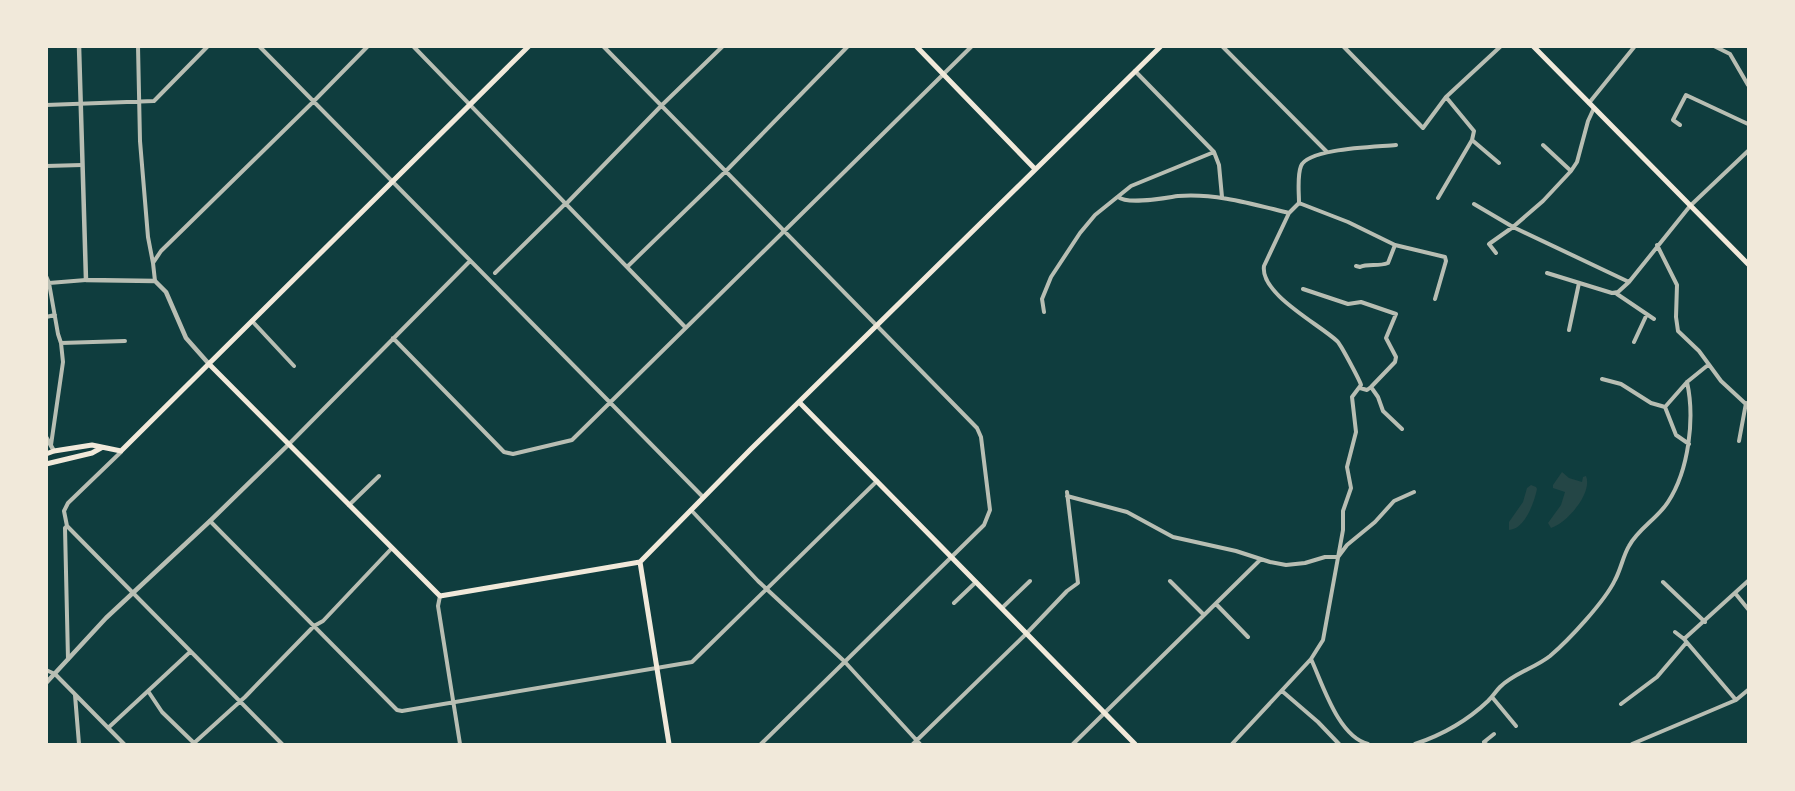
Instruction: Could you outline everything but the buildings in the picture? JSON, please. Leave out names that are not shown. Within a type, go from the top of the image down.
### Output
[{"type":"main road","points":[[46,454],[53,448],[92,444],[101,448],[122,451],[529,46]]},
{"type":"main road","points":[[916,46],[1035,169]]},
{"type":"main road","points":[[209,364],[440,596],[640,562],[703,497],[1161,46]]},
{"type":"main road","points":[[1533,46],[1749,264]]},
{"type":"main road","points":[[799,402],[1135,744]]},
{"type":"main road","points":[[46,464],[92,453],[101,448]]},
{"type":"main road","points":[[640,562],[669,744]]},
{"type":"street","points":[[79,46],[86,280]]},
{"type":"street","points":[[138,46],[140,141],[146,216],[155,281],[166,292],[186,338],[209,364]]},
{"type":"street","points":[[46,105],[154,101],[208,46]]},
{"type":"street","points":[[259,46],[703,497]]},
{"type":"street","points":[[153,263],[161,251],[368,46]]},
{"type":"street","points":[[413,46],[685,327]]},
{"type":"street","points":[[603,46],[977,428],[981,437],[990,510],[988,518],[760,744]]},
{"type":"street","points":[[495,273],[723,46]]},
{"type":"street","points":[[627,267],[725,172],[848,46]]},
{"type":"street","points":[[393,338],[504,452],[521,453],[572,440],[972,46]]},
{"type":"street","points":[[1222,46],[1328,152]]},
{"type":"street","points":[[1343,46],[1423,128],[1446,98],[1501,46]]},
{"type":"street","points":[[1496,254],[1489,244],[1543,201],[1571,171],[1577,162],[1591,105],[1635,46]]},
{"type":"street","points":[[1714,46],[1730,54],[1749,85]]},
{"type":"street","points":[[1135,71],[1214,152],[1219,165],[1222,197]]},
{"type":"street","points":[[1680,125],[1673,120],[1686,95],[1749,124]]},
{"type":"street","points":[[1438,198],[1472,141],[1474,131],[1446,98]]},
{"type":"street","points":[[1472,141],[1499,163]]},
{"type":"street","points":[[1232,744],[1311,660],[1323,640],[1343,530],[1343,511],[1351,488],[1347,464],[1356,432],[1352,397],[1360,388],[1361,382],[1345,357],[1341,345],[1284,302],[1263,272],[1264,266],[1288,213],[1299,203],[1302,164],[1316,154],[1396,145]]},
{"type":"street","points":[[1543,145],[1571,171]]},
{"type":"street","points":[[1616,294],[1629,282],[1690,206],[1749,151]]},
{"type":"street","points":[[1044,312],[1042,299],[1051,277],[1080,233],[1095,215],[1131,186],[1214,152]]},
{"type":"street","points":[[46,166],[82,165]]},
{"type":"street","points":[[1118,197],[1127,201],[1182,196],[1222,197],[1288,213]]},
{"type":"street","points":[[1299,203],[1348,222],[1395,245],[1446,258],[1435,299]]},
{"type":"street","points":[[1474,204],[1513,227],[1629,282]]},
{"type":"street","points":[[1356,266],[1366,264],[1376,266],[1388,263],[1395,245]]},
{"type":"street","points":[[1657,245],[1677,285],[1678,331],[1698,351],[1721,381],[1747,405],[1739,441]]},
{"type":"street","points":[[46,683],[133,592],[288,445],[470,261]]},
{"type":"street","points":[[1547,273],[1616,294],[1654,319]]},
{"type":"street","points":[[46,276],[63,362],[53,448]]},
{"type":"street","points":[[49,283],[86,280],[155,281]]},
{"type":"street","points":[[1569,330],[1580,283]]},
{"type":"street","points":[[1303,289],[1348,304],[1361,302],[1396,314],[1386,338],[1396,357],[1395,362],[1367,390],[1360,388]]},
{"type":"street","points":[[1634,342],[1647,314]]},
{"type":"street","points":[[46,317],[55,315]]},
{"type":"street","points":[[252,321],[294,366]]},
{"type":"street","points":[[61,343],[125,341]]},
{"type":"street","points":[[1665,406],[1687,382],[1708,365]]},
{"type":"street","points":[[1602,379],[1621,384],[1651,404],[1665,406]]},
{"type":"street","points":[[1414,744],[1439,735],[1459,723],[1492,697],[1508,680],[1548,658],[1572,635],[1603,598],[1614,582],[1629,545],[1668,502],[1678,479],[1689,444],[1687,382]]},
{"type":"street","points":[[1371,387],[1383,411],[1402,429]]},
{"type":"street","points":[[1665,406],[1676,435],[1689,444]]},
{"type":"street","points":[[46,437],[53,448]]},
{"type":"street","points":[[122,451],[68,503],[64,511],[68,526],[282,744]]},
{"type":"street","points":[[349,506],[379,476]]},
{"type":"street","points":[[210,521],[397,710],[402,711],[656,669],[696,660],[766,588],[877,481]]},
{"type":"street","points":[[691,510],[766,588],[844,661],[917,743],[1067,591],[1078,583],[1067,494],[1127,512],[1173,537],[1286,565],[1338,556],[1394,501],[1414,492]]},
{"type":"street","points":[[68,526],[65,528],[68,659]]},
{"type":"street","points":[[148,692],[162,712],[194,744],[314,626],[323,621],[392,548]]},
{"type":"street","points":[[1073,744],[1262,559]]},
{"type":"street","points":[[1002,608],[1030,581]]},
{"type":"street","points":[[1170,581],[1204,615]]},
{"type":"street","points":[[1622,704],[1657,677],[1685,641],[1749,581]]},
{"type":"street","points":[[954,603],[976,582]]},
{"type":"street","points":[[1663,582],[1705,622]]},
{"type":"street","points":[[1735,593],[1749,609]]},
{"type":"street","points":[[440,596],[438,606],[460,744]]},
{"type":"street","points":[[1216,603],[1248,637]]},
{"type":"street","points":[[1675,632],[1736,700]]},
{"type":"street","points":[[108,728],[190,652]]},
{"type":"street","points":[[1311,660],[1328,699],[1342,723],[1361,742],[1368,744]]},
{"type":"street","points":[[46,669],[55,674],[124,744]]},
{"type":"street","points":[[1632,744],[1736,700],[1749,690]]},
{"type":"street","points":[[1282,691],[1318,722],[1339,744]]},
{"type":"street","points":[[75,694],[79,744]]},
{"type":"street","points":[[1492,697],[1516,726]]},
{"type":"street","points":[[1486,744],[1484,742],[1494,734]]},
{"type":"shaded area","points":[[1562,472],[1569,478],[1582,482],[1583,477],[1586,476],[1586,491],[1571,514],[1551,528],[1548,523],[1561,505],[1565,492],[1553,488]]},
{"type":"shaded area","points":[[1531,485],[1537,489],[1528,514],[1520,525],[1509,530],[1509,522],[1523,502],[1527,488]]}]
